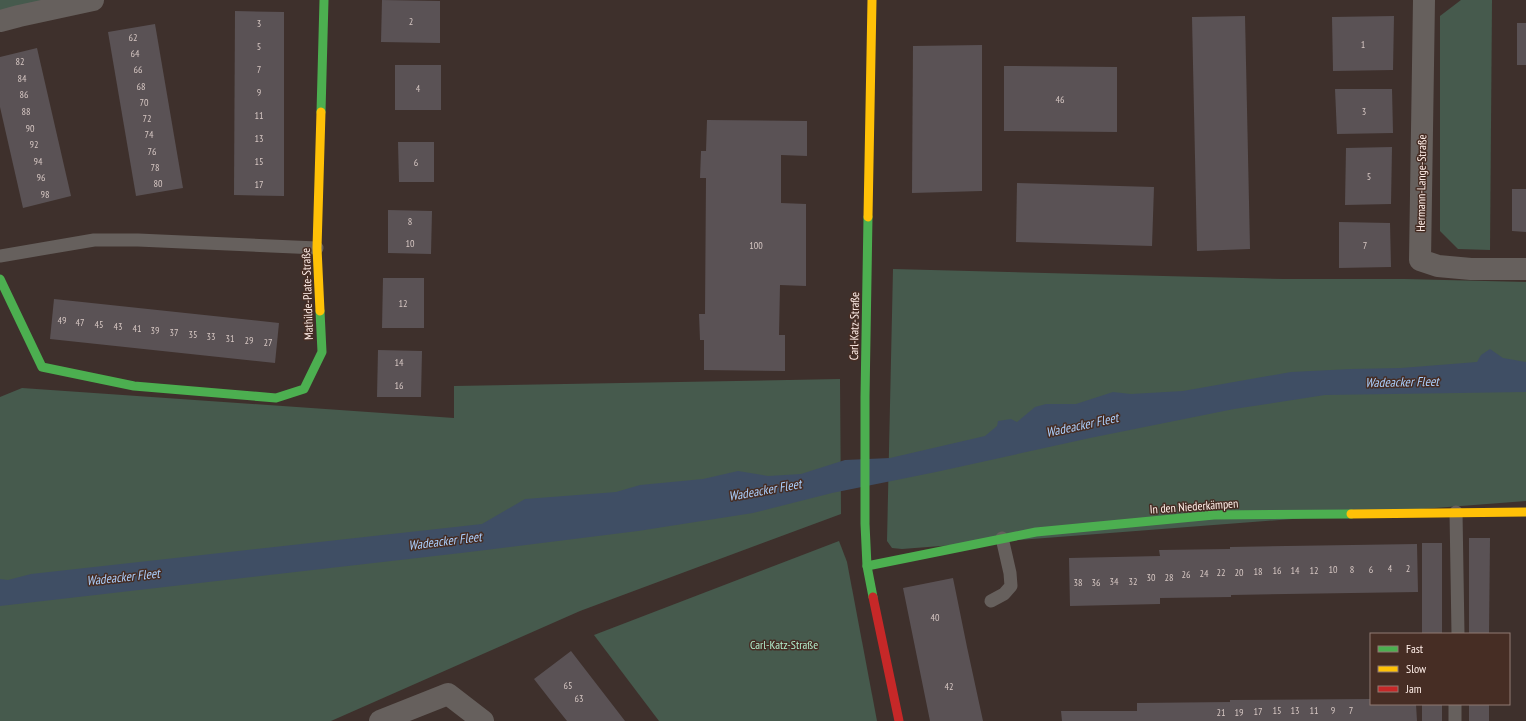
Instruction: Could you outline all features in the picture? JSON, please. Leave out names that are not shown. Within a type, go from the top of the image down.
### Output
[{"type":"street","points":[[0,21],[93,0]]},
{"type":"street","name":"Mathilde-Plate-Straße","points":[[0,279],[42,367],[134,386],[276,398],[304,389],[322,352],[317,248],[324,0]]},
{"type":"street","name":"Carl-Katz-Straße","points":[[872,0],[864,450],[867,566],[899,721]]},
{"type":"street","name":"Hermann-Lange-Straße","points":[[1424,0],[1420,260],[1438,266],[1471,269],[1526,269]]},
{"type":"street","name":"In den Niederkämpen","points":[[867,566],[1036,532],[1214,514],[1526,512]]},
{"type":"street","points":[[380,721],[448,694],[483,721]]},
{"type":"lane","points":[[0,256],[94,240],[138,240],[317,248]]},
{"type":"lane","points":[[1456,512],[1458,633]]},
{"type":"lane","points":[[992,601],[1004,594],[1011,586],[1010,573],[1002,538]]},
{"type":"lane","points":[[1455,705],[1455,721]]},
{"type":"green space","points":[[0,0],[58,0],[0,14]]},
{"type":"green space","points":[[1461,0],[1492,0],[1490,250],[1458,249],[1440,231],[1440,16]]},
{"type":"green space","points":[[893,269],[1284,279],[1405,279],[1526,282],[1526,501],[902,549],[892,548],[887,541]]},
{"type":"green space","points":[[840,379],[841,514],[580,611],[331,721],[0,721],[0,397],[22,388],[454,418],[454,386]]},
{"type":"green space","name":"Carl-Katz-Straße","points":[[839,541],[847,562],[877,721],[659,721],[594,635]]},
{"type":"water","name":"Wadeacker Fleet","points":[[1490,349],[1503,358],[1526,362],[1526,392],[1325,395],[1234,409],[1090,438],[832,493],[753,513],[638,531],[461,553],[0,606],[0,579],[8,580],[31,574],[482,524],[525,499],[616,492],[640,485],[703,479],[738,471],[768,476],[801,474],[845,460],[890,458],[985,436],[997,426],[998,421],[1011,419],[1017,422],[1035,407],[1046,404],[1076,404],[1113,392],[1131,394],[1183,391],[1291,372],[1401,368],[1477,362],[1481,355]]},
{"type":"building","points":[[382,0],[440,1],[440,43],[381,42]]},
{"type":"building","points":[[235,11],[284,12],[284,196],[234,195]]},
{"type":"building","points":[[1245,16],[1250,249],[1197,251],[1192,17]]},
{"type":"building","points":[[1394,16],[1393,70],[1333,71],[1332,17]]},
{"type":"building","points":[[1517,23],[1526,23],[1526,65],[1517,65]]},
{"type":"building","points":[[155,24],[183,188],[136,196],[108,32]]},
{"type":"building","points":[[982,45],[982,191],[912,193],[913,46]]},
{"type":"building","points":[[37,48],[71,196],[23,208],[0,107],[0,57]]},
{"type":"building","points":[[395,65],[441,65],[441,110],[395,110]]},
{"type":"building","points":[[1004,66],[1117,67],[1117,132],[1004,131]]},
{"type":"building","points":[[1335,89],[1392,89],[1393,133],[1337,134]]},
{"type":"building","points":[[707,120],[807,121],[807,156],[781,155],[781,203],[806,204],[806,286],[780,285],[779,335],[785,335],[785,371],[704,370],[704,340],[700,340],[699,314],[705,314],[706,178],[700,178],[701,151],[706,151]]},
{"type":"building","points":[[398,142],[434,142],[434,182],[399,182]]},
{"type":"building","points":[[1392,147],[1391,204],[1345,205],[1346,148]]},
{"type":"building","points":[[1017,183],[1154,187],[1152,246],[1016,242]]},
{"type":"building","points":[[1512,189],[1526,189],[1526,232],[1512,231]]},
{"type":"building","points":[[388,210],[432,211],[431,254],[388,253]]},
{"type":"building","points":[[1339,222],[1390,223],[1391,267],[1339,268]]},
{"type":"building","points":[[383,278],[424,278],[424,328],[382,328]]},
{"type":"building","points":[[54,299],[279,323],[275,363],[50,339]]},
{"type":"building","points":[[378,350],[422,351],[421,397],[377,397]]},
{"type":"building","points":[[1469,538],[1490,538],[1489,633],[1469,633]]},
{"type":"building","points":[[1422,543],[1442,543],[1442,633],[1422,633]]},
{"type":"building","points":[[1417,544],[1418,592],[1231,595],[1231,597],[1160,598],[1160,604],[1070,606],[1069,558],[1160,556],[1159,550],[1230,549],[1230,547]]},
{"type":"building","points":[[953,578],[983,721],[930,721],[903,588]]},
{"type":"building","points":[[571,651],[625,721],[567,721],[534,679]]},
{"type":"building","points":[[1370,699],[1370,705],[1416,705],[1417,721],[1062,721],[1061,711],[1137,711],[1137,703],[1230,702],[1230,700]]},
{"type":"building","points":[[1422,705],[1442,705],[1442,721],[1422,721]]},
{"type":"building","points":[[1469,705],[1489,705],[1489,721],[1469,721]]},
{"type":"traffic: fast","points":[[321,112],[324,0]]},
{"type":"traffic: fast","points":[[868,217],[865,397],[865,524],[867,566],[873,597]]},
{"type":"traffic: fast","points":[[0,279],[42,367],[134,386],[276,398],[304,389],[322,352],[320,311]]},
{"type":"traffic: fast","points":[[867,566],[1036,532],[1214,515],[1351,514]]},
{"type":"traffic: slow","points":[[868,217],[872,0]]},
{"type":"traffic: slow","points":[[320,311],[317,248],[321,112]]},
{"type":"traffic: slow","points":[[1351,514],[1526,512]]},
{"type":"traffic: jam","points":[[873,597],[899,721]]}]
